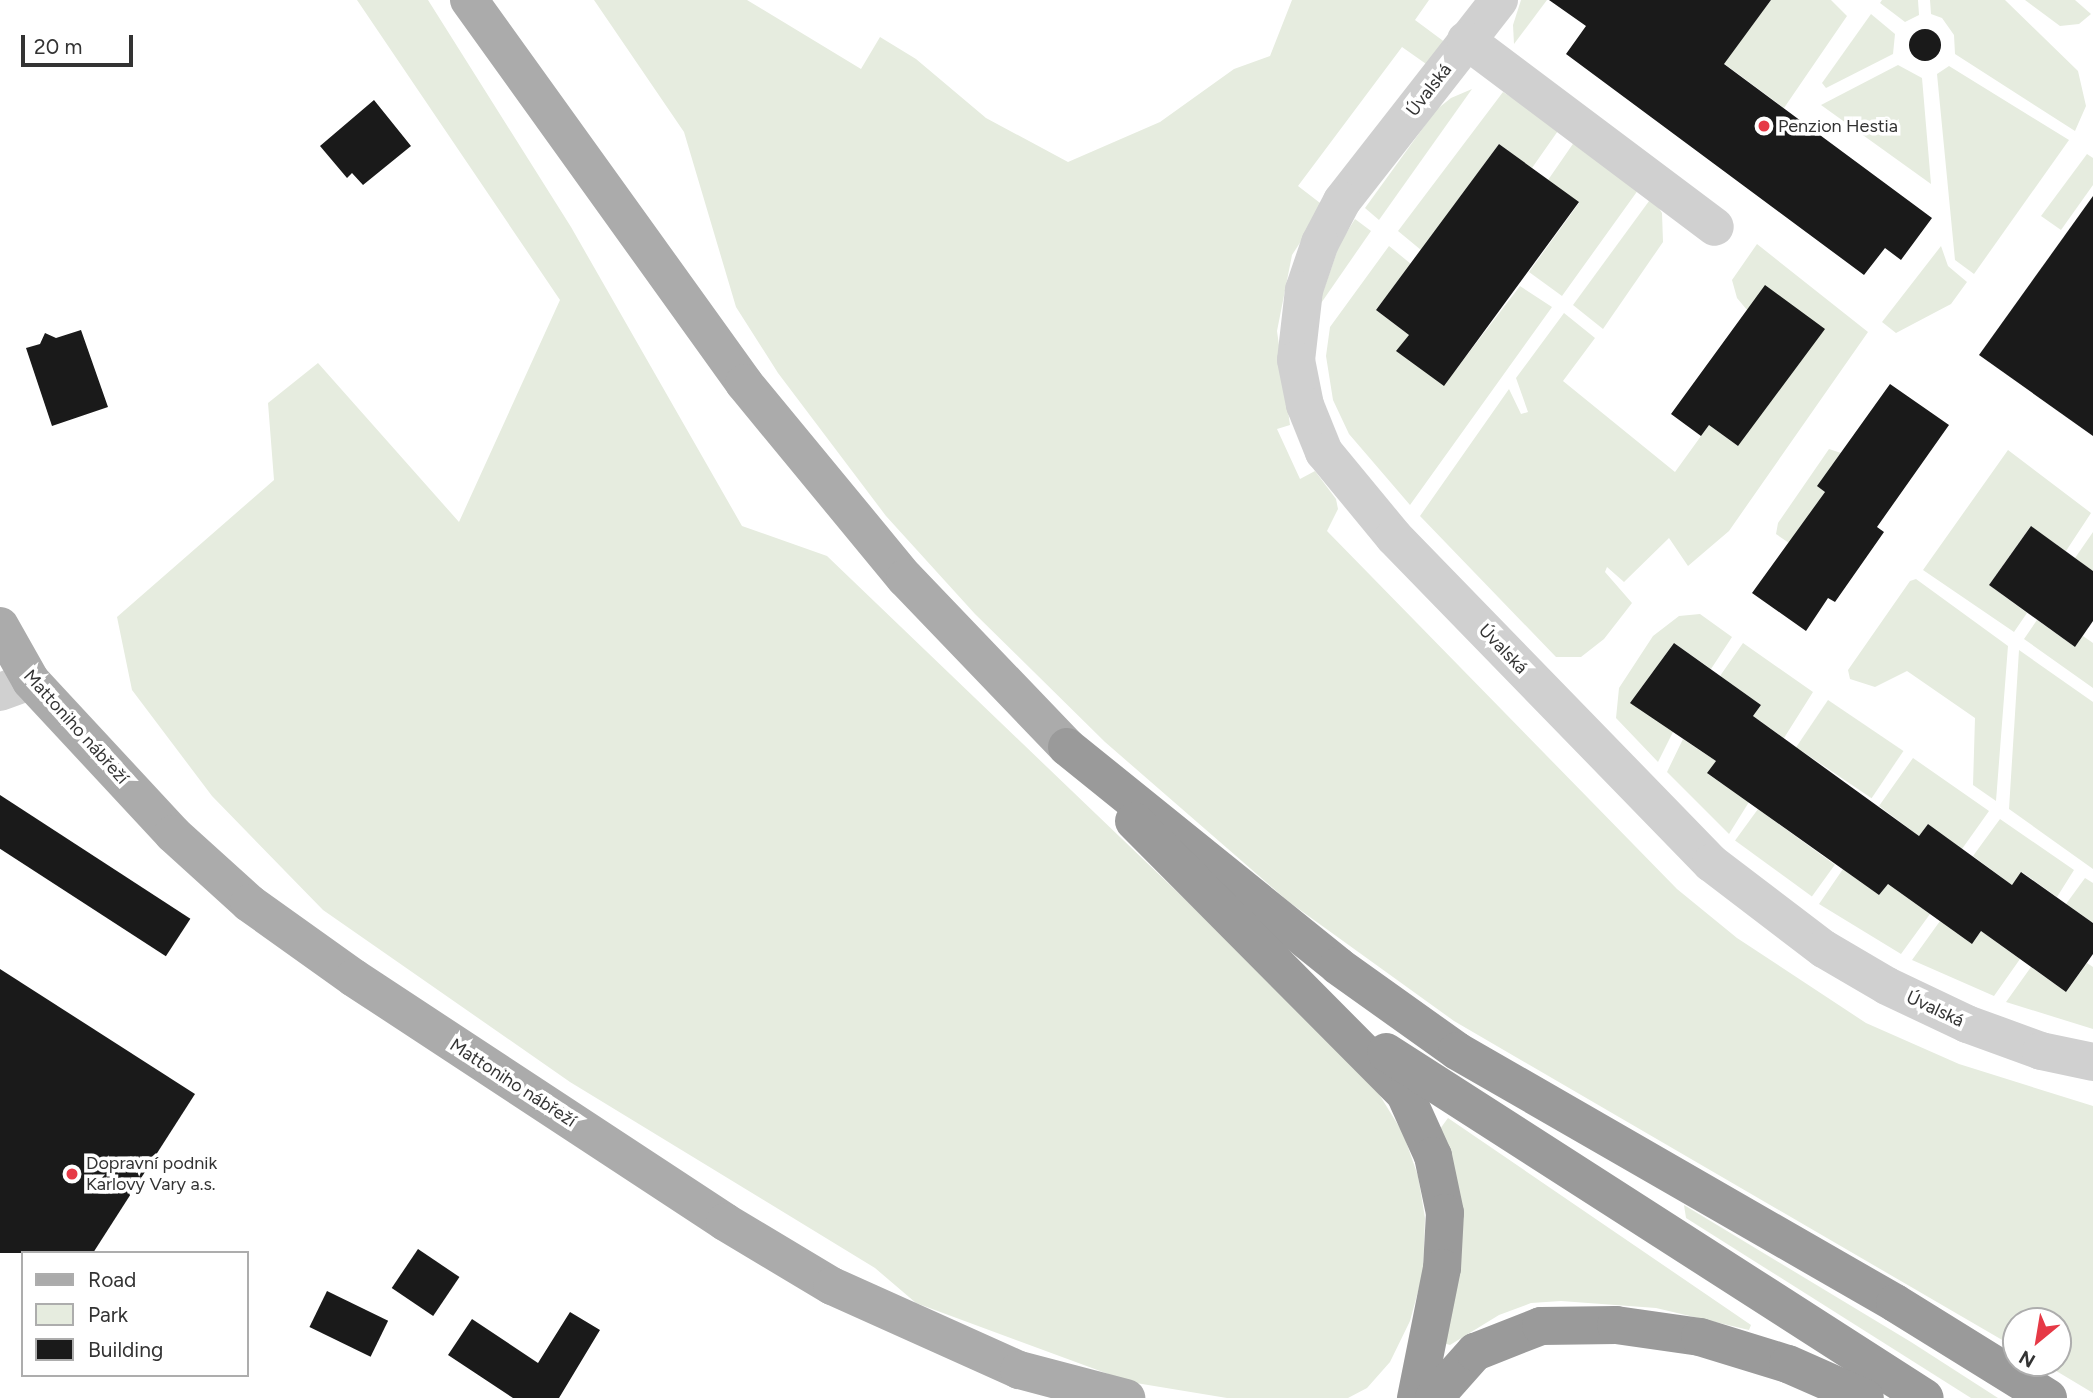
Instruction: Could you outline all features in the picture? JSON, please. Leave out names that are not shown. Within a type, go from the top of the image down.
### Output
[{"type":"highway","points":[[1067,747],[1167,857],[1300,984],[1405,1094],[1433,1156],[1445,1213],[1442,1268],[1416,1398]]},
{"type":"highway","points":[[1067,747],[1338,966],[1457,1051],[1895,1303],[2048,1398]]},
{"type":"highway","points":[[1300,984],[1410,1071],[1925,1398]]},
{"type":"highway","points":[[1434,1398],[1475,1352],[1541,1326],[1616,1325],[1700,1337],[1788,1364],[1865,1398]]},
{"type":"main road","points":[[468,0],[744,383],[905,578],[1067,747]]},
{"type":"main road","name":"Mattoniho nábřeží","points":[[0,626],[15,686],[249,903],[354,978],[701,1207],[832,1286],[906,1323],[1019,1370],[1126,1398]]},
{"type":"street","name":"Úvalská","points":[[1499,0],[1342,201],[1312,267],[1297,324],[1296,360],[1305,405],[1324,452],[1394,537],[1710,863],[1824,948],[1887,986],[1967,1024],[2041,1051],[2093,1062]]},
{"type":"street","points":[[1466,40],[1715,228]]},
{"type":"green space","points":[[357,0],[428,0],[571,227],[742,526],[827,556],[1366,1073],[1403,1133],[1418,1176],[1425,1218],[1423,1273],[1410,1321],[1390,1362],[1367,1388],[1348,1398],[1227,1398],[1130,1382],[916,1303],[875,1268],[570,1082],[323,910],[212,796],[132,690],[117,617],[274,480],[268,403],[318,363],[459,522],[560,300]]},
{"type":"green space","points":[[594,0],[747,0],[861,69],[880,37],[916,59],[986,118],[1068,162],[1160,122],[1234,69],[1270,56],[1292,0],[1429,0],[1415,20],[1446,43],[1429,66],[1402,47],[1298,186],[1324,206],[1292,255],[1277,331],[1290,425],[1277,429],[1300,479],[1315,471],[1336,499],[1338,509],[1327,531],[1677,889],[1737,938],[1866,1023],[1959,1064],[2093,1106],[2093,1393],[2066,1377],[2072,1377],[2072,1307],[2002,1307],[2002,1340],[1454,1021],[1289,902],[1105,742],[975,614],[886,516],[778,373],[736,307],[684,132]]},
{"type":"green space","points":[[1521,0],[1547,0],[1514,44],[1513,25]]},
{"type":"green space","points":[[1771,0],[1831,0],[1847,16],[1784,108],[1699,45],[1727,9],[1751,27]]},
{"type":"green space","points":[[1882,0],[1918,0],[1919,15],[1905,22],[1880,3]]},
{"type":"green space","points":[[1930,0],[2005,0],[2078,71],[2086,106],[2075,131],[1955,54],[1954,35],[1942,18],[1931,14]]},
{"type":"green space","points":[[2025,0],[2075,0],[2091,14],[2079,24],[2060,26]]},
{"type":"green space","points":[[1871,14],[1895,34],[1893,54],[1826,88],[1822,83]]},
{"type":"green space","points":[[1898,65],[1922,78],[1931,184],[1821,105]]},
{"type":"green space","points":[[1949,66],[2069,140],[1974,274],[1955,260],[1937,74]]},
{"type":"green space","points":[[1472,89],[1379,220],[1365,208],[1436,110],[1451,98]]},
{"type":"green space","points":[[1503,92],[1560,128],[1532,168],[1499,144],[1421,250],[1398,231]]},
{"type":"green space","points":[[1577,138],[1641,186],[1562,296],[1529,272],[1579,203],[1548,180]]},
{"type":"green space","points":[[2087,154],[2093,158],[2093,185],[2061,230],[2041,216]]},
{"type":"green space","points":[[1652,197],[1662,213],[1663,242],[1603,329],[1573,305]]},
{"type":"green space","points":[[1355,219],[1371,231],[1317,309],[1340,243]]},
{"type":"green space","points":[[1757,244],[1868,332],[1729,531],[1688,566],[1669,538],[1624,582],[1607,567],[1605,572],[1632,603],[1604,639],[1581,657],[1556,657],[1420,516],[1509,389],[1521,414],[1528,412],[1516,378],[1564,313],[1595,338],[1563,381],[1675,472],[1709,425],[1738,446],[1747,310],[1737,298],[1732,280]]},
{"type":"green space","points":[[1389,246],[1411,264],[1376,310],[1409,335],[1444,385],[1520,286],[1552,307],[1410,505],[1349,434],[1333,400],[1326,356],[1330,327]]},
{"type":"green space","points":[[1941,246],[1948,266],[1967,282],[1951,304],[1896,333],[1882,322]]},
{"type":"green space","points":[[1829,449],[1841,453],[1818,486],[1825,492],[1789,543],[1776,534],[1778,523]]},
{"type":"green space","points":[[2008,450],[2091,513],[2066,551],[2030,527],[1989,585],[2027,613],[2014,632],[1923,570]]},
{"type":"green space","points":[[2093,532],[2093,571],[2075,558]]},
{"type":"green space","points":[[1916,579],[2008,646],[1996,801],[1973,785],[1975,718],[1907,671],[1875,687],[1850,679],[1848,670],[1910,581]]},
{"type":"green space","points":[[1700,614],[1732,637],[1711,669],[1674,643],[1631,702],[1673,732],[1658,762],[1616,718],[1619,688],[1653,636],[1679,616]]},
{"type":"green space","points":[[2037,620],[2075,647],[2083,636],[2093,643],[2093,688],[2024,639]]},
{"type":"green space","points":[[1743,643],[1813,692],[1784,738],[1753,716],[1761,705],[1720,676]]},
{"type":"green space","points":[[2019,650],[2093,702],[2093,869],[2009,809]]},
{"type":"green space","points":[[1828,700],[1903,751],[1872,798],[1796,747]]},
{"type":"green space","points":[[1683,739],[1716,761],[1708,774],[1749,802],[1729,834],[1667,772]]},
{"type":"green space","points":[[1913,758],[1989,811],[1962,849],[1928,824],[1919,836],[1879,806]]},
{"type":"green space","points":[[1758,809],[1835,865],[1812,896],[1735,841]]},
{"type":"green space","points":[[2000,819],[2074,870],[2057,897],[2022,872],[2012,885],[1973,856]]},
{"type":"green space","points":[[1843,869],[1879,895],[1888,884],[1930,914],[1901,954],[1819,904]]},
{"type":"green space","points":[[2085,878],[2093,883],[2093,923],[2066,904]]},
{"type":"green space","points":[[1940,921],[1972,944],[1981,931],[2020,959],[1994,996],[1912,960]]},
{"type":"green space","points":[[2087,963],[2093,967],[2093,1029],[2006,1002],[2031,967],[2066,992]]},
{"type":"green space","points":[[1448,1118],[1751,1325],[1749,1330],[1656,1308],[1561,1301],[1531,1303],[1499,1315],[1450,1345],[1440,1342],[1440,1129]]},
{"type":"green space","points":[[1684,1205],[1911,1342],[1998,1398],[1971,1398],[1686,1218]]},
{"type":"building","points":[[1549,0],[1771,0],[1724,64],[1932,218],[1901,260],[1885,248],[1864,275],[1566,54],[1586,26]]},
{"type":"building","points":[[1925,29],[1936,34],[1941,45],[1936,56],[1925,61],[1914,56],[1909,45],[1914,34]]},
{"type":"building","points":[[374,100],[411,146],[363,185],[352,173],[347,178],[320,146]]},
{"type":"building","points":[[1499,144],[1579,202],[1444,386],[1396,351],[1409,335],[1376,310]]},
{"type":"building","points":[[2093,196],[2093,436],[1979,355]]},
{"type":"building","points":[[1765,285],[1825,329],[1738,446],[1709,425],[1701,436],[1671,414]]},
{"type":"building","points":[[81,330],[108,407],[52,426],[26,348],[40,344],[45,333],[56,338]]},
{"type":"building","points":[[1890,384],[1949,425],[1877,527],[1884,532],[1835,602],[1828,598],[1806,631],[1752,593],[1825,492],[1817,486]]},
{"type":"building","points":[[2031,526],[2093,571],[2093,621],[2075,647],[1989,585]]},
{"type":"building","points":[[1674,643],[1761,705],[1753,716],[1919,836],[1928,824],[2012,885],[2021,872],[2093,923],[2093,954],[2066,992],[1981,931],[1972,944],[1888,884],[1879,895],[1707,773],[1716,761],[1630,703]]},
{"type":"building","points":[[0,795],[190,919],[166,956],[0,849]]},
{"type":"building","name":"Dopravní podnik Karlovy Vary a.s.","points":[[0,969],[195,1094],[94,1251],[0,1253]]},
{"type":"building","points":[[418,1249],[459,1277],[433,1316],[392,1288]]},
{"type":"building","points":[[327,1291],[388,1321],[371,1357],[309,1327]]},
{"type":"building","points":[[570,1312],[600,1330],[559,1398],[513,1398],[448,1355],[472,1319],[538,1363]]},
{"type":"place","name":"Penzion Hestia","points":[[1764,126]]},
{"type":"place","name":"Dopravní podnik Karlovy Vary a.s.","points":[[72,1174]]}]
